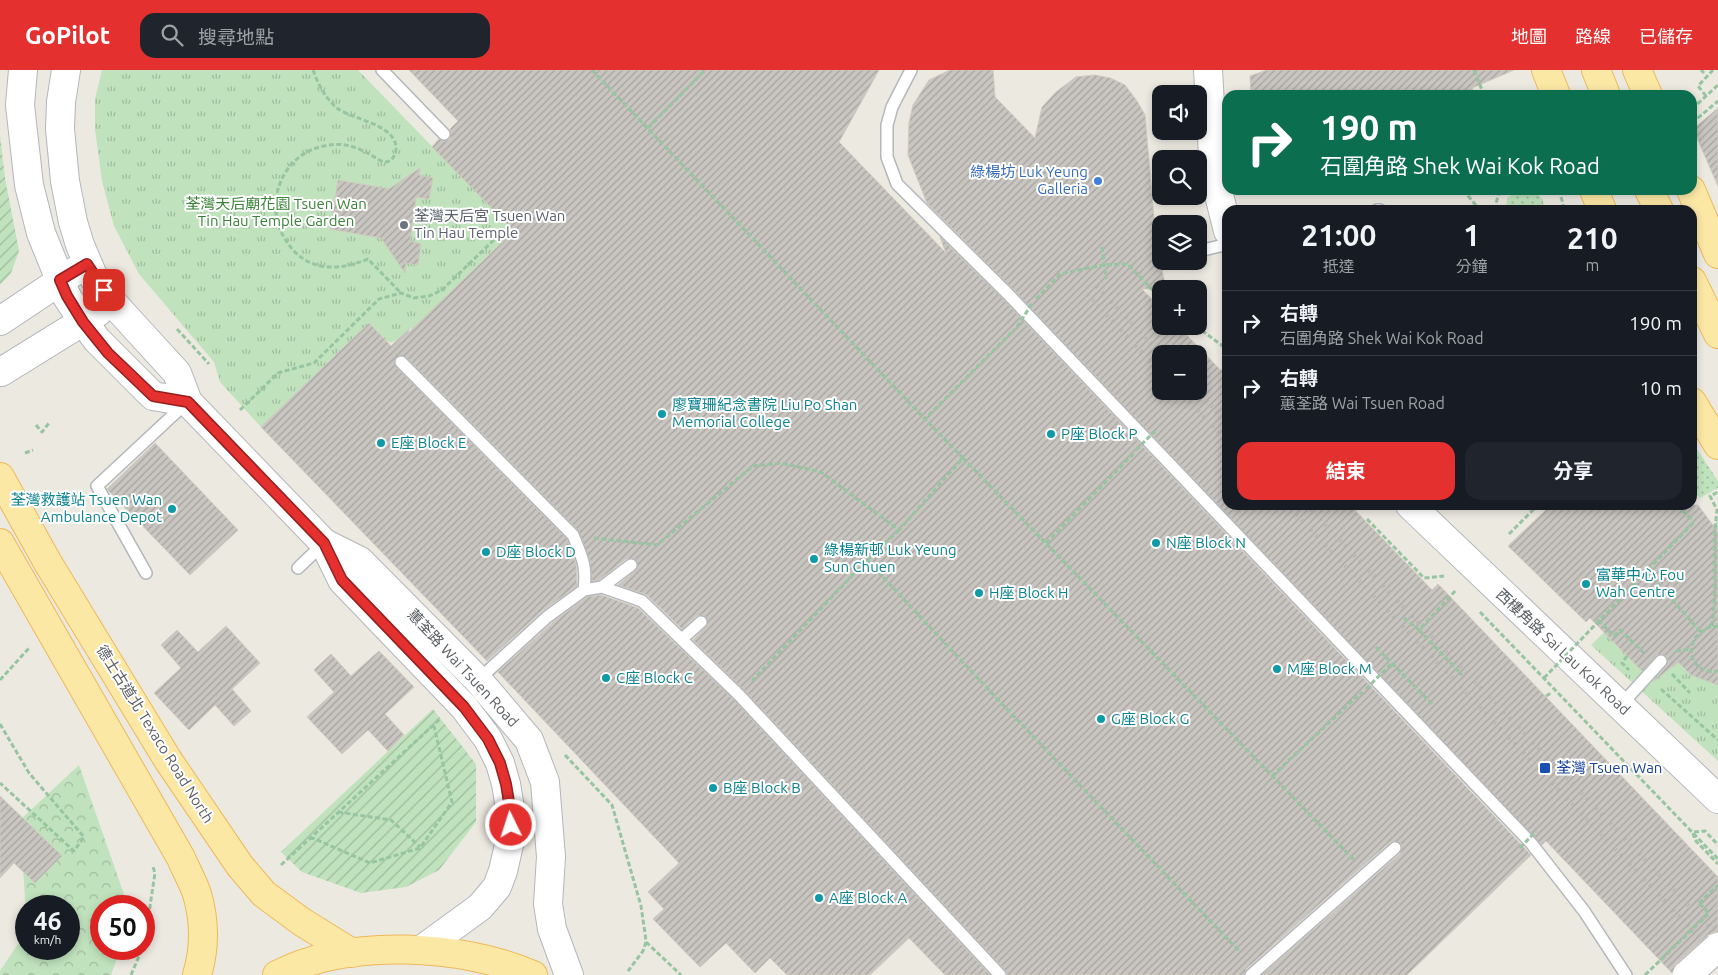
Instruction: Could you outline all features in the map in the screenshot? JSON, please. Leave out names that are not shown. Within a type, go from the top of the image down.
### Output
[{"type":"main road","points":[[23,70],[20,105],[29,185],[41,233],[67,296],[83,322],[108,353],[153,396],[188,402]]},
{"type":"main road","name":"蕙荃路 Wai Tsuen Road","points":[[66,70],[61,102],[60,129],[65,181],[73,222],[87,264],[94,278],[113,303],[177,373],[188,402],[324,543],[342,580],[464,707],[488,739],[500,763],[511,814],[511,836],[503,871],[497,887],[480,908],[421,950]]},
{"type":"main road","points":[[1208,70],[1213,156],[1222,207]]},
{"type":"main road","points":[[1546,70],[1554,90]]},
{"type":"main road","points":[[1596,70],[1604,90]]},
{"type":"main road","points":[[1637,70],[1646,90]]},
{"type":"main road","points":[[1694,195],[1716,240]]},
{"type":"main road","points":[[0,321],[87,264]]},
{"type":"main road","points":[[1697,291],[1718,334]]},
{"type":"main road","points":[[1,372],[113,303]]},
{"type":"main road","points":[[1697,410],[1718,445]]},
{"type":"main road","name":"德士古道北 Texaco Road North","points":[[0,477],[48,563],[168,760],[240,866],[264,894],[302,922],[352,953]]},
{"type":"main road","name":"西樓角路 Sai Lau Kok Road","points":[[1415,510],[1718,799]]},
{"type":"main road","points":[[0,543],[180,858],[197,893],[204,927],[202,959],[198,975]]},
{"type":"main road","name":"蕙荃路 Wai Tsuen Road","points":[[324,543],[360,561],[478,680],[529,740],[545,782],[551,857],[548,904],[555,939],[569,975]]},
{"type":"main road","points":[[1687,975],[1718,948]]},
{"type":"main road","points":[[276,975],[326,958],[352,953],[398,949],[475,956],[533,975]]},
{"type":"lane","points":[[382,70],[444,134]]},
{"type":"lane","points":[[911,70],[892,107],[887,125],[887,157],[897,184],[1007,292],[1531,843],[1584,911],[1626,975]]},
{"type":"lane","points":[[1207,249],[1222,245]]},
{"type":"lane","points":[[401,362],[573,535],[586,572],[584,590]]},
{"type":"lane","points":[[146,573],[97,486],[188,402]]},
{"type":"lane","points":[[298,568],[324,543]]},
{"type":"lane","points":[[478,680],[547,617],[584,590],[602,587],[631,565]]},
{"type":"lane","points":[[602,587],[642,601],[683,638],[739,695],[1000,975]]},
{"type":"lane","points":[[683,638],[702,622]]},
{"type":"lane","points":[[1620,706],[1664,664]]},
{"type":"lane","points":[[1251,975],[1395,848]]},
{"type":"path","points":[[312,70],[320,87],[337,108],[374,123],[387,132],[394,139],[396,149],[394,157],[390,161],[385,162],[361,149],[344,144],[321,146],[297,159],[289,167],[281,179],[276,194],[276,215],[282,234],[296,253],[305,260],[326,268],[346,267],[368,259],[401,292],[414,298],[429,296],[442,290],[500,233]]},
{"type":"path","points":[[592,70],[963,458],[1367,873]]},
{"type":"path","points":[[648,128],[705,70]]},
{"type":"path","points":[[1474,70],[1482,90]]},
{"type":"path","points":[[1706,96],[1698,86],[1713,70]]},
{"type":"path","points":[[1697,104],[1718,85]]},
{"type":"path","points":[[1697,119],[1718,101]]},
{"type":"path","points":[[1467,195],[1476,205]]},
{"type":"path","points":[[1102,247],[1106,279]]},
{"type":"path","points":[[925,418],[1017,327],[1033,302],[1060,274],[1103,265],[1128,264],[1152,289]]},
{"type":"path","points":[[240,410],[278,372],[314,363],[372,304],[379,299],[401,292]]},
{"type":"path","points":[[177,329],[209,364]]},
{"type":"path","points":[[1207,334],[1222,346]]},
{"type":"path","points":[[36,425],[42,432],[49,423]]},
{"type":"path","points":[[1046,543],[1155,431]]},
{"type":"path","points":[[26,453],[33,450]]},
{"type":"path","points":[[739,695],[867,560],[898,530],[963,458]]},
{"type":"path","points":[[573,535],[657,545],[753,466],[781,463],[821,472],[898,530]]},
{"type":"path","points":[[1712,626],[1717,510],[1710,496],[1718,492]]},
{"type":"path","points":[[1509,534],[1533,510]]},
{"type":"path","points":[[1544,678],[1694,522],[1682,510]]},
{"type":"path","points":[[1367,519],[1424,578],[1444,576],[1464,596]]},
{"type":"path","points":[[1713,534],[1718,540]]},
{"type":"path","points":[[867,560],[1002,705],[1240,952]]},
{"type":"path","points":[[1647,572],[1700,631]]},
{"type":"path","points":[[1418,630],[1457,589]]},
{"type":"path","points":[[1477,609],[1718,859]]},
{"type":"path","points":[[1404,618],[1462,675]]},
{"type":"path","points":[[1598,620],[1614,636],[1620,630]]},
{"type":"path","points":[[1718,627],[1712,626],[1700,631],[1693,640],[1691,654],[1699,667],[1706,671],[1718,671]]},
{"type":"path","points":[[1376,647],[1432,704]]},
{"type":"path","points":[[1622,663],[1628,656]]},
{"type":"path","points":[[1272,776],[1392,663]]},
{"type":"path","points":[[1664,664],[1690,693]]},
{"type":"path","points":[[1660,688],[1718,740]]},
{"type":"path","points":[[1546,696],[1551,692]]},
{"type":"path","points":[[281,865],[310,836],[434,726],[445,714]]},
{"type":"path","points":[[0,724],[29,774],[84,836],[74,851],[0,782]]},
{"type":"path","points":[[310,836],[370,863],[420,848],[452,802],[434,726]]},
{"type":"path","points":[[561,751],[612,805],[641,906],[646,942],[643,951],[628,971]]},
{"type":"path","points":[[338,812],[391,820],[420,848]]},
{"type":"path","points":[[1520,848],[1536,831]]},
{"type":"path","points":[[1693,832],[1705,831],[1718,845]]},
{"type":"path","points":[[1693,832],[1695,840],[1718,864]]},
{"type":"path","points":[[1645,975],[1709,913],[1699,902],[1718,886]]},
{"type":"path","points":[[646,942],[681,975]]},
{"type":"path","points":[[131,975],[137,960]]},
{"type":"green space","name":"荃灣天后廟花園 Tsuen Wan Tin Hau Temple Garden","points":[[102,70],[358,70],[514,231],[412,329],[397,340],[388,342],[369,323],[261,427],[220,382],[214,362],[139,274],[114,226],[102,181],[95,129],[95,99]]},
{"type":"green space","points":[[0,135],[5,178],[19,251],[11,273],[0,285]]},
{"type":"green space","points":[[1511,195],[1539,195],[1543,200],[1544,205],[1506,205],[1507,199]]},
{"type":"green space","points":[[1697,449],[1718,481],[1718,488],[1700,498],[1697,495]]},
{"type":"green space","points":[[1718,520],[1718,761],[1591,645]]},
{"type":"green space","points":[[433,709],[476,764],[476,822],[439,870],[406,887],[361,893],[302,872],[281,852]]},
{"type":"green space","points":[[79,765],[124,895],[90,895],[90,960],[116,960],[111,975],[0,975],[0,971],[15,948],[15,960],[80,960],[80,895],[25,895],[20,820]]},
{"type":"building","name":"綠楊新邨 Luk Yeung Sun Chuen","points":[[409,70],[879,70],[839,142],[946,253],[940,237],[1002,298],[1531,855],[1407,975],[1262,975],[1400,854],[1402,846],[1394,841],[1390,842],[1246,969],[1244,975],[1007,975],[1005,970],[744,690],[693,640],[708,625],[706,617],[703,615],[696,616],[682,629],[647,595],[618,585],[638,568],[637,561],[633,558],[626,559],[599,580],[592,581],[590,560],[578,530],[406,357],[399,355],[394,361],[396,367],[567,539],[576,564],[577,586],[542,611],[487,661],[261,427],[369,323],[391,346],[409,329],[408,333],[514,231],[432,147],[439,139],[445,141],[450,139],[450,129],[458,121]]},
{"type":"building","points":[[950,70],[993,70],[995,97],[1035,138],[1042,107],[1056,92],[1076,77],[1095,75],[1110,78],[1125,85],[1145,115],[1154,215],[1152,215],[1152,270],[1162,270],[1164,280],[1152,280],[1152,289],[1142,289],[1152,300],[1152,335],[1187,335],[1196,345],[1152,345],[1152,400],[1207,400],[1207,356],[1222,372],[1222,509],[1012,288],[927,203],[908,155],[909,123],[913,105],[929,80]]},
{"type":"building","points":[[1267,70],[1514,70],[1472,88],[1473,90],[1251,90],[1250,76]]},
{"type":"building","points":[[1718,108],[1718,186],[1697,138],[1697,126]]},
{"type":"building","points":[[420,168],[419,175],[433,178],[429,199],[416,197],[410,241],[421,244],[418,265],[406,263],[405,273],[381,238],[330,229],[338,180],[389,189]]},
{"type":"building","name":"荃灣救護站 Tsuen Wan Ambulance Depot","points":[[155,443],[238,530],[190,575],[107,489]]},
{"type":"building","points":[[1698,505],[1718,532],[1718,685],[1691,675],[1678,662],[1653,682],[1667,666],[1668,659],[1666,656],[1658,654],[1642,671],[1590,618],[1586,622],[1508,546],[1546,510],[1697,510]]},
{"type":"building","points":[[1223,510],[1355,510],[1432,590],[1438,584],[1718,877],[1718,932],[1708,935],[1677,963],[1672,973],[1546,841],[1542,845]]},
{"type":"building","points":[[601,595],[638,608],[734,700],[990,975],[945,975],[909,938],[870,975],[787,975],[770,958],[755,973],[726,943],[700,967],[653,919],[664,909],[648,892],[679,863],[498,672],[552,623],[587,597]]},
{"type":"building","points":[[226,626],[260,663],[232,689],[251,711],[234,726],[215,705],[189,730],[154,693],[181,668],[161,645],[177,630],[198,652]]},
{"type":"building","points":[[379,651],[414,687],[385,714],[404,735],[388,751],[368,730],[342,754],[307,717],[334,692],[314,670],[331,654],[351,676]]},
{"type":"building","points":[[0,796],[62,856],[35,883],[14,863],[0,878]]},
{"type":"railway","points":[[1097,287],[1152,345]]},
{"type":"railway","points":[[1088,295],[1152,363]]},
{"type":"railway","points":[[1188,400],[1222,436]]},
{"type":"railway","points":[[1206,400],[1222,417]]},
{"type":"railway","points":[[1292,510],[1718,957]]},
{"type":"railway","points":[[1311,510],[1718,936]]},
{"type":"place","name":"綠楊坊 Luk Yeung Galleria","points":[[1098,181]]},
{"type":"place","name":"荃灣天后宮 Tsuen Wan Tin Hau Temple","points":[[404,225]]},
{"type":"place","name":"廖寶珊紀念書院 Liu Po Shan Memorial College","points":[[662,414]]},
{"type":"place","name":"P座 Block P","points":[[1051,434]]},
{"type":"place","name":"E座 Block E","points":[[381,443]]},
{"type":"place","name":"荃灣救護站 Tsuen Wan Ambulance Depot","points":[[172,509]]},
{"type":"place","name":"N座 Block N","points":[[1156,543]]},
{"type":"place","name":"D座 Block D","points":[[486,552]]},
{"type":"place","name":"綠楊新邨 Luk Yeung Sun Chuen","points":[[814,559]]},
{"type":"place","name":"富華中心 Fou Wah Centre","points":[[1586,584]]},
{"type":"place","name":"H座 Block H","points":[[979,593]]},
{"type":"place","name":"M座 Block M","points":[[1277,669]]},
{"type":"place","name":"C座 Block C","points":[[606,678]]},
{"type":"place","name":"G座 Block G","points":[[1101,719]]},
{"type":"place","name":"荃灣 Tsuen Wan","points":[[1545,768]]},
{"type":"place","name":"B座 Block B","points":[[713,788]]},
{"type":"place","name":"A座 Block A","points":[[819,898]]},
{"type":"route","points":[[104,290],[94,278],[87,264],[60,280],[67,296],[83,322],[108,353],[153,396],[188,402],[324,543],[342,580],[464,707],[488,739],[500,763],[506,784],[511,825]]}]
